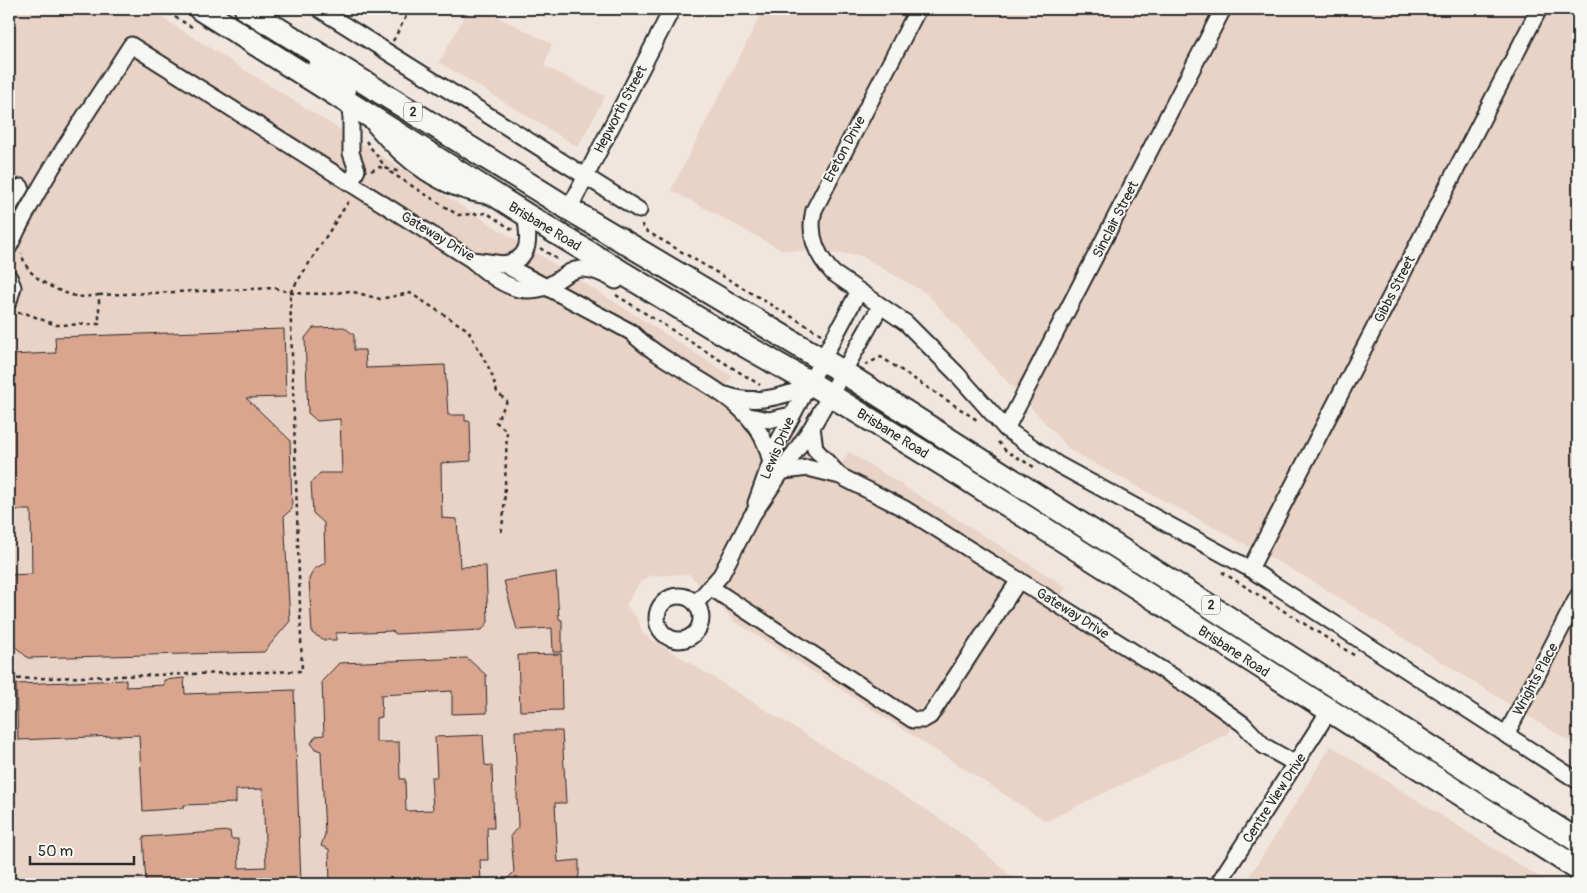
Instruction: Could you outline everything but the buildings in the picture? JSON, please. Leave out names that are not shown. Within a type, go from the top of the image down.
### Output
[{"type":"highway","name":"Brisbane Road","points":[[200,9],[525,214],[808,385],[830,395],[1578,869]]},
{"type":"highway","name":"Brisbane Road","points":[[252,12],[569,209],[843,372],[1578,840]]},
{"type":"street","points":[[319,9],[639,210]]},
{"type":"street","name":"Hepworth Street","points":[[569,209],[672,9]]},
{"type":"street","name":"Ereton Drive","points":[[854,288],[833,273],[818,255],[812,232],[814,210],[918,9]]},
{"type":"street","name":"Sinclair Street","points":[[1006,429],[1223,9]]},
{"type":"street","name":"Gibbs Street","points":[[1250,569],[1539,9]]},
{"type":"street","points":[[252,12],[292,49],[343,83],[356,108],[392,146],[418,166],[460,190],[498,197]]},
{"type":"street","name":"Gateway Drive","points":[[15,248],[26,210],[131,45],[472,260],[503,264],[631,332],[641,342],[717,391],[749,416],[767,442],[770,459]]},
{"type":"street","points":[[354,185],[357,170],[351,153],[356,108]]},
{"type":"street","points":[[9,207],[21,187]]},
{"type":"street","points":[[503,264],[517,260],[526,248],[528,234],[525,214]]},
{"type":"street","points":[[472,260],[513,287],[528,290],[546,286],[574,270],[594,270],[665,310],[712,327]]},
{"type":"street","points":[[9,278],[13,287],[11,307]]},
{"type":"street","points":[[822,359],[854,288],[919,335],[1006,429],[1057,464],[1250,569],[1578,781]]},
{"type":"street","points":[[843,372],[880,306]]},
{"type":"street","name":"Lewis Drive","points":[[751,517],[770,459],[791,415],[822,359]]},
{"type":"street","name":"Lewis Drive","points":[[696,603],[721,575],[751,517],[784,471],[812,427],[843,372]]},
{"type":"street","points":[[717,391],[740,399],[762,400],[808,385]]},
{"type":"street","points":[[749,416],[769,420],[791,415]]},
{"type":"street","name":"Gateway Drive","points":[[812,427],[815,450],[840,476]]},
{"type":"street","name":"Gateway Drive","points":[[784,471],[808,468],[840,476],[905,509],[1200,694],[1242,724],[1264,746],[1296,764]]},
{"type":"street","points":[[710,587],[913,720],[922,720],[930,716],[1020,580]]},
{"type":"street","name":"Wrights Place","points":[[1506,735],[1578,596]]},
{"type":"street","name":"Centre View Drive","points":[[1218,884],[1329,711]]},
{"type":"path","points":[[388,51],[410,9]]},
{"type":"path","points":[[9,679],[302,671],[293,327],[290,294],[354,185],[375,168],[405,172],[414,171],[418,166]]},
{"type":"path","points":[[15,248],[25,265],[38,279],[76,297],[272,288],[290,294],[328,294],[350,291],[380,299],[410,293],[468,330],[492,372],[498,392],[507,401],[496,422],[507,431],[504,512],[501,535]]},
{"type":"path","points":[[11,307],[56,325],[99,324],[99,295]]},
{"type":"shaded area","points":[[9,9],[148,9],[732,376],[726,387],[841,465],[849,452],[1066,587],[1061,596],[1242,711],[1227,734],[1046,821],[734,621],[689,574],[650,576],[640,582],[626,605],[638,620],[643,634],[930,812],[969,839],[1020,884],[9,884]]},
{"type":"shaded area","points":[[469,9],[482,9],[552,44],[544,66],[605,96],[578,147],[439,62]]},
{"type":"shaded area","points":[[764,9],[1578,9],[1578,747],[1304,576],[1070,450],[926,293],[859,255],[782,250],[671,190]]},
{"type":"shaded area","points":[[1331,746],[1550,884],[1245,884]]}]
